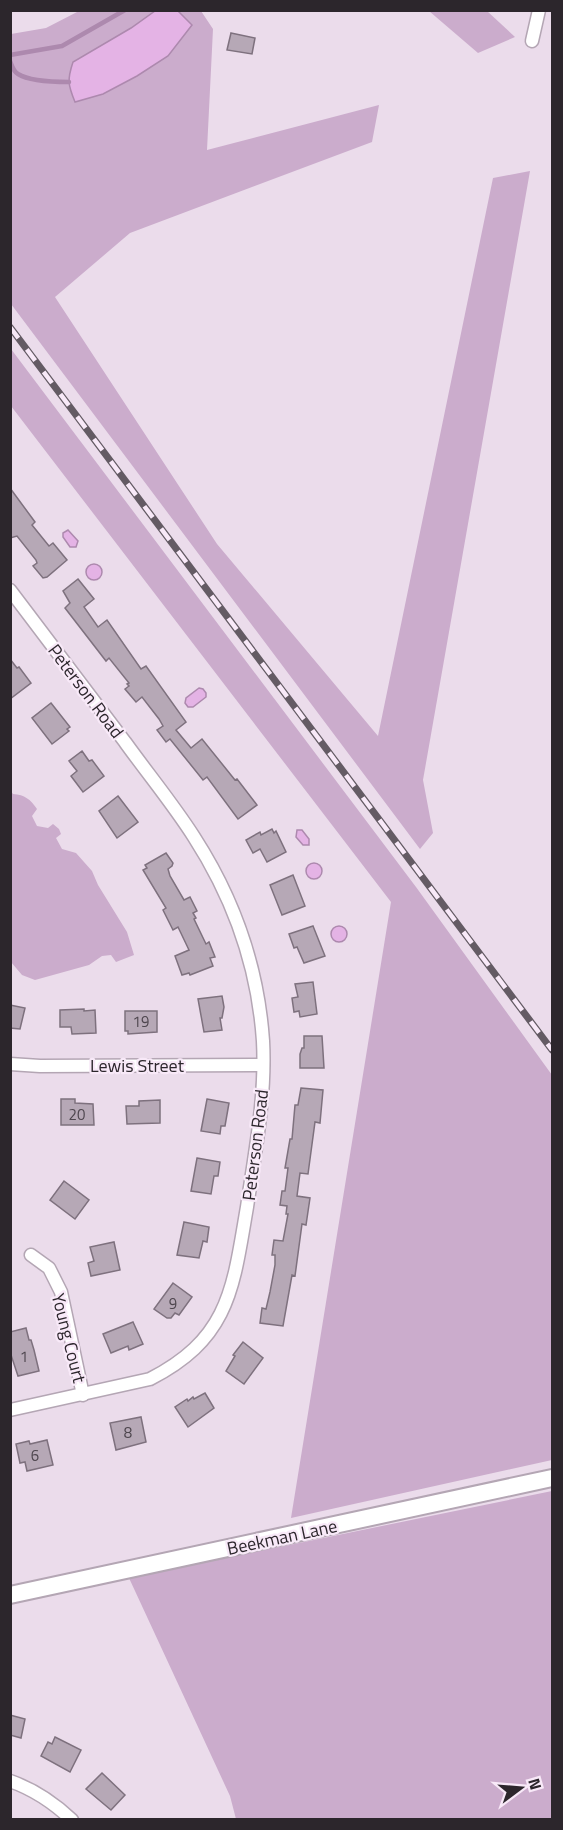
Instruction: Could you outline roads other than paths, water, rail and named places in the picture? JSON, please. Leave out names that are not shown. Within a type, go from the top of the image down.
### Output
[{"type":"street","points":[[532,41],[538,10]]},
{"type":"street","name":"Peterson Road","points":[[10,590],[182,820],[213,867],[244,938],[254,975],[260,1006],[263,1065],[262,1109],[232,1290],[211,1331],[192,1352],[171,1368],[150,1379],[10,1410]]},
{"type":"street","name":"Lewis Street","points":[[10,1064],[40,1066],[263,1065]]},
{"type":"street","name":"Young Court","points":[[31,1255],[49,1268],[61,1293],[83,1395]]},
{"type":"street","name":"Beekman Lane","points":[[10,1595],[552,1478]]},
{"type":"street","points":[[10,1782],[22,1785],[44,1797],[72,1820]]},
{"type":"waterway","points":[[10,55],[62,46],[125,10]]},
{"type":"waterway","points":[[10,61],[15,71],[23,76],[43,81],[69,82]]},
{"type":"railway","points":[[10,327],[552,1050]]}]
